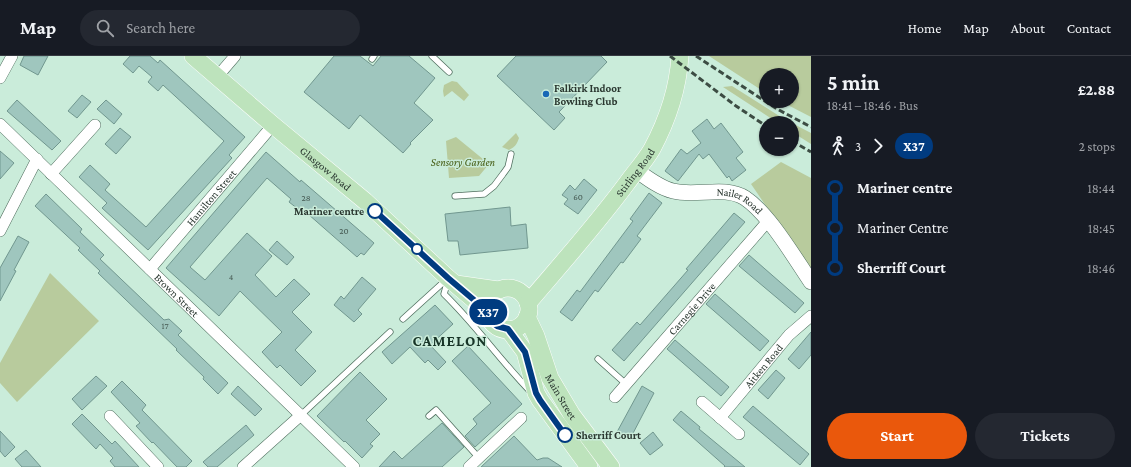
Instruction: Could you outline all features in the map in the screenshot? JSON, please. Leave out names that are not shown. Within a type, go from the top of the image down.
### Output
[{"type":"main road","name":"Glasgow Road","points":[[193,56],[273,126],[365,201],[487,311]]},
{"type":"main road","name":"Stirling Road","points":[[527,310],[556,271],[579,245],[651,150],[665,122],[674,93],[680,56]]},
{"type":"main road","name":"Stirling Road","points":[[506,289],[556,271]]},
{"type":"main road","points":[[452,281],[506,289],[520,292],[525,297],[527,310],[519,326],[508,329],[497,326],[489,317],[487,311],[493,294],[506,289]]},
{"type":"main road","name":"Main Street","points":[[527,310],[550,378],[572,415],[611,467]]},
{"type":"main road","name":"Main Street","points":[[508,329],[525,352],[536,393],[540,400],[589,467]]},
{"type":"street","points":[[0,78],[12,56]]},
{"type":"street","points":[[217,77],[235,56]]},
{"type":"street","name":"Brown Street","points":[[0,124],[354,467]]},
{"type":"street","points":[[51,174],[95,125]]},
{"type":"street","name":"Hamilton Street","points":[[150,269],[273,126]]},
{"type":"street","points":[[0,231],[37,159]]},
{"type":"street","name":"Nailer Road","points":[[636,170],[673,191],[687,193],[726,192],[744,198],[760,211],[768,221],[811,282]]},
{"type":"street","name":"Carnegie Drive","points":[[615,397],[768,221]]},
{"type":"street","name":"Aitken Road","points":[[720,418],[789,335],[811,316]]},
{"type":"street","points":[[702,402],[739,434]]},
{"type":"street","points":[[243,467],[301,415]]},
{"type":"street","points":[[110,416],[158,467]]},
{"type":"street","points":[[469,467],[521,418]]},
{"type":"lane","points":[[432,56],[449,72]]},
{"type":"lane","points":[[455,196],[484,194],[494,186],[503,175],[508,167],[511,154]]},
{"type":"lane","points":[[403,319],[452,281]]},
{"type":"lane","name":"Main Street","points":[[452,281],[444,294],[540,400]]},
{"type":"lane","points":[[301,415],[390,332]]},
{"type":"lane","points":[[598,359],[626,384]]},
{"type":"lane","points":[[430,416],[436,410],[479,458]]},
{"type":"green space","points":[[709,56],[811,56],[811,117],[794,108],[799,108],[799,68],[759,68],[759,88]]},
{"type":"green space","points":[[452,81],[457,82],[469,95],[464,101],[452,91],[444,97],[444,85]]},
{"type":"green space","points":[[732,86],[759,103],[759,108],[767,108],[779,116],[767,116],[723,87]]},
{"type":"green space","points":[[799,127],[811,133],[811,144],[799,136]]},
{"type":"green space","points":[[516,133],[519,138],[517,144],[509,150],[502,147]]},
{"type":"green space","name":"Sensory Garden","points":[[456,137],[489,164],[479,176],[449,178],[446,141]]},
{"type":"green space","points":[[781,162],[811,178],[811,272],[751,184]]},
{"type":"green space","points":[[50,273],[99,321],[17,402],[0,383],[0,363]]},
{"type":"building","points":[[24,56],[48,56],[38,75],[20,65]]},
{"type":"building","points":[[130,56],[150,56],[158,63],[160,60],[245,137],[229,155],[232,158],[148,250],[102,208],[107,203],[79,177],[90,165],[110,184],[105,190],[146,227],[224,141],[163,85],[158,91],[148,82],[152,77],[139,66],[133,73],[123,64]]},
{"type":"building","points":[[334,56],[360,56],[373,66],[381,56],[409,56],[435,78],[414,103],[433,120],[410,143],[411,144],[403,153],[360,115],[349,129],[304,92]]},
{"type":"building","name":"Falkirk Indoor Bowling Club","points":[[516,56],[601,56],[607,62],[559,112],[565,118],[554,130],[497,76]]},
{"type":"building","points":[[82,95],[91,102],[77,118],[68,111]]},
{"type":"building","points":[[17,100],[61,141],[52,150],[7,111]]},
{"type":"building","points":[[106,100],[122,114],[114,124],[97,109]]},
{"type":"building","points":[[707,119],[714,129],[721,123],[743,152],[736,158],[746,170],[732,181],[729,176],[727,178],[709,154],[703,159],[699,154],[678,181],[665,171],[681,149],[687,154],[701,143],[692,131]]},
{"type":"building","points":[[120,128],[131,137],[116,154],[105,144]]},
{"type":"building","points":[[0,151],[14,163],[0,179]]},
{"type":"building","points":[[266,152],[374,243],[364,255],[361,253],[357,257],[300,207],[298,209],[289,202],[291,199],[267,178],[190,267],[205,280],[247,233],[272,256],[255,275],[276,297],[294,279],[310,294],[292,312],[312,332],[295,350],[316,371],[301,386],[280,365],[277,368],[262,352],[282,332],[240,291],[219,316],[166,268]]},
{"type":"building","points":[[584,179],[597,190],[578,214],[564,204],[568,199],[562,195],[570,185],[575,190]]},
{"type":"building","points":[[649,193],[662,203],[637,236],[641,239],[598,292],[595,290],[572,321],[560,312],[577,290],[580,292],[633,221],[630,219]]},
{"type":"building","points":[[46,194],[82,229],[80,232],[104,255],[100,259],[164,320],[169,319],[182,331],[178,335],[228,383],[218,394],[203,379],[204,377],[176,350],[177,349],[98,273],[100,271],[78,250],[80,248],[35,206]]},
{"type":"building","points":[[510,207],[511,226],[526,224],[528,248],[460,255],[458,241],[448,241],[445,214]]},
{"type":"building","points":[[734,213],[745,222],[624,361],[612,350],[637,322],[640,325],[688,270],[686,269]]},
{"type":"building","points":[[18,236],[29,242],[0,301],[0,268]]},
{"type":"building","points":[[277,241],[294,257],[287,265],[269,250]]},
{"type":"building","points":[[749,255],[804,303],[795,313],[739,266]]},
{"type":"building","points":[[362,277],[376,289],[358,310],[362,314],[354,322],[334,305],[341,296],[344,299]]},
{"type":"building","points":[[715,294],[769,341],[760,351],[706,304]]},
{"type":"building","points":[[435,305],[453,324],[430,345],[446,362],[438,370],[428,360],[425,363],[410,347],[392,364],[382,352]]},
{"type":"building","points":[[811,332],[811,355],[799,369],[788,359]]},
{"type":"building","points":[[675,340],[729,387],[721,396],[667,349]]},
{"type":"building","points":[[468,346],[522,404],[475,447],[465,436],[477,424],[473,419],[491,403],[452,361]]},
{"type":"building","points":[[776,370],[785,378],[768,399],[758,390]]},
{"type":"building","points":[[360,372],[387,399],[366,420],[380,434],[370,444],[373,446],[362,458],[317,416]]},
{"type":"building","points":[[96,376],[107,386],[82,410],[72,399]]},
{"type":"building","points":[[122,381],[146,405],[142,410],[192,461],[186,467],[177,467],[136,426],[140,423],[111,392]]},
{"type":"building","points":[[238,386],[262,409],[255,416],[231,394]]},
{"type":"building","points":[[642,386],[654,393],[630,439],[617,432]]},
{"type":"building","points":[[753,406],[809,454],[800,465],[743,417]]},
{"type":"building","points":[[681,411],[700,427],[699,429],[745,467],[724,467],[725,466],[673,420]]},
{"type":"building","points":[[82,414],[112,444],[115,441],[139,467],[115,467],[110,461],[113,458],[100,444],[96,449],[72,424]]},
{"type":"building","points":[[442,423],[464,447],[442,467],[379,467],[394,451],[402,459]]},
{"type":"building","points":[[246,425],[254,435],[217,467],[208,467],[203,462]]},
{"type":"building","points":[[0,431],[15,447],[5,457],[0,451]]},
{"type":"building","points":[[653,432],[663,445],[650,455],[640,443]]},
{"type":"building","points":[[514,436],[537,460],[548,458],[562,467],[481,467]]},
{"type":"building","points":[[26,450],[41,467],[22,467],[15,459]]},
{"type":"railway","points":[[670,56],[736,106],[759,121]]},
{"type":"railway","points":[[696,56],[777,109],[811,127]]},
{"type":"railway","points":[[799,145],[811,152]]},
{"type":"bus line","name":"X37","points":[[375,211],[448,278],[487,311],[492,322],[497,326],[508,329],[525,352],[536,393],[565,435]]},
{"type":"place","name":"Falkirk Indoor Bowling Club","points":[[546,94]]},
{"type":"place","name":"Mariner centre","points":[[375,211]]},
{"type":"place","name":"Sherriff Court","points":[[565,435]]},
{"type":"district","name":"CAMELON","points":[[450,341]]}]
